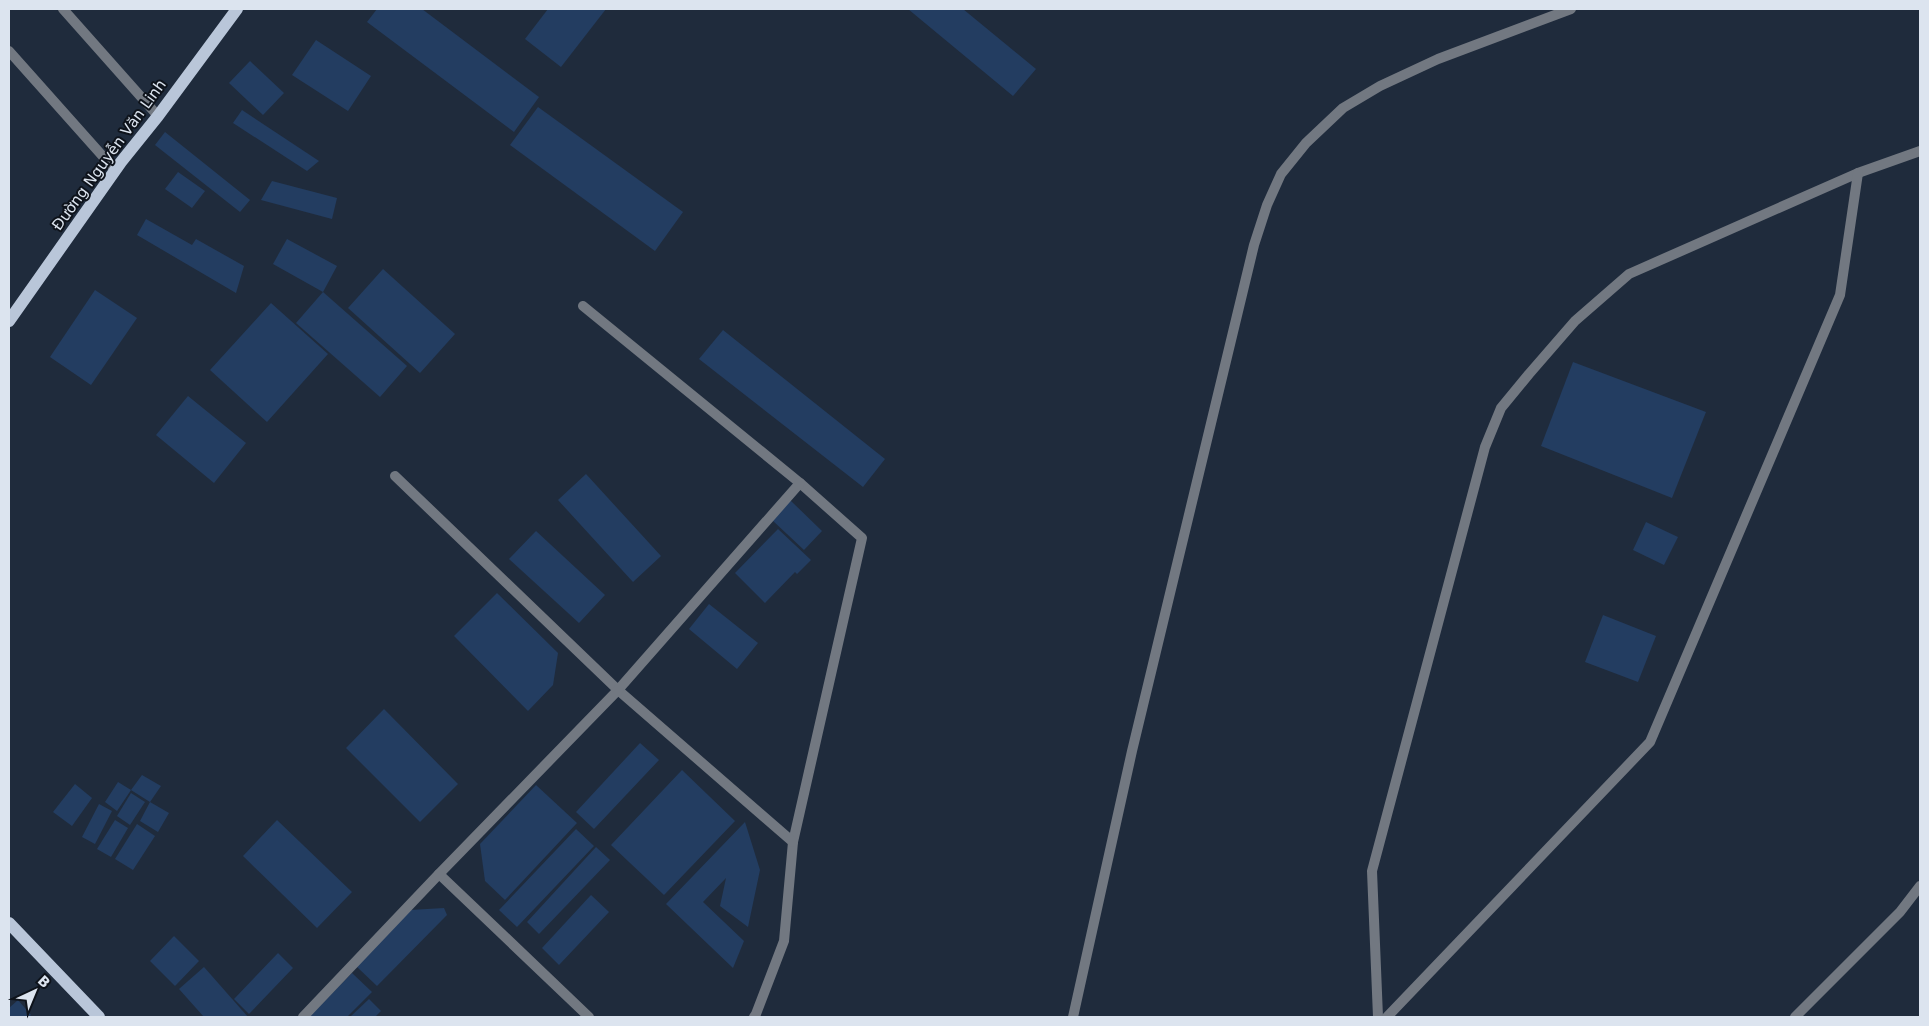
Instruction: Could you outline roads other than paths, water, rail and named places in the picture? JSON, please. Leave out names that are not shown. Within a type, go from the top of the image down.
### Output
[{"type":"main road","name":"Đường Nguyễn Văn Linh","points":[[9,321],[115,170],[158,116],[237,9]]},
{"type":"main road","points":[[9,924],[99,1017]]},
{"type":"street","points":[[63,9],[158,116]]},
{"type":"street","points":[[1073,1017],[1134,741],[1251,255],[1267,205],[1281,174],[1306,143],[1344,108],[1380,86],[1438,59],[1572,9]]},
{"type":"street","points":[[9,51],[115,170]]},
{"type":"street","points":[[1378,1017],[1372,871],[1485,447],[1501,408],[1575,321],[1629,274],[1858,173],[1920,151]]},
{"type":"street","points":[[1386,1017],[1650,742],[1840,295],[1858,173]]},
{"type":"street","points":[[583,306],[800,483],[862,538],[793,842],[784,941],[754,1017]]},
{"type":"street","points":[[395,476],[618,690],[793,842]]},
{"type":"street","points":[[303,1017],[618,690],[800,483]]},
{"type":"street","points":[[439,874],[588,1017]]},
{"type":"street","points":[[1795,1017],[1900,912],[1920,886]]}]
